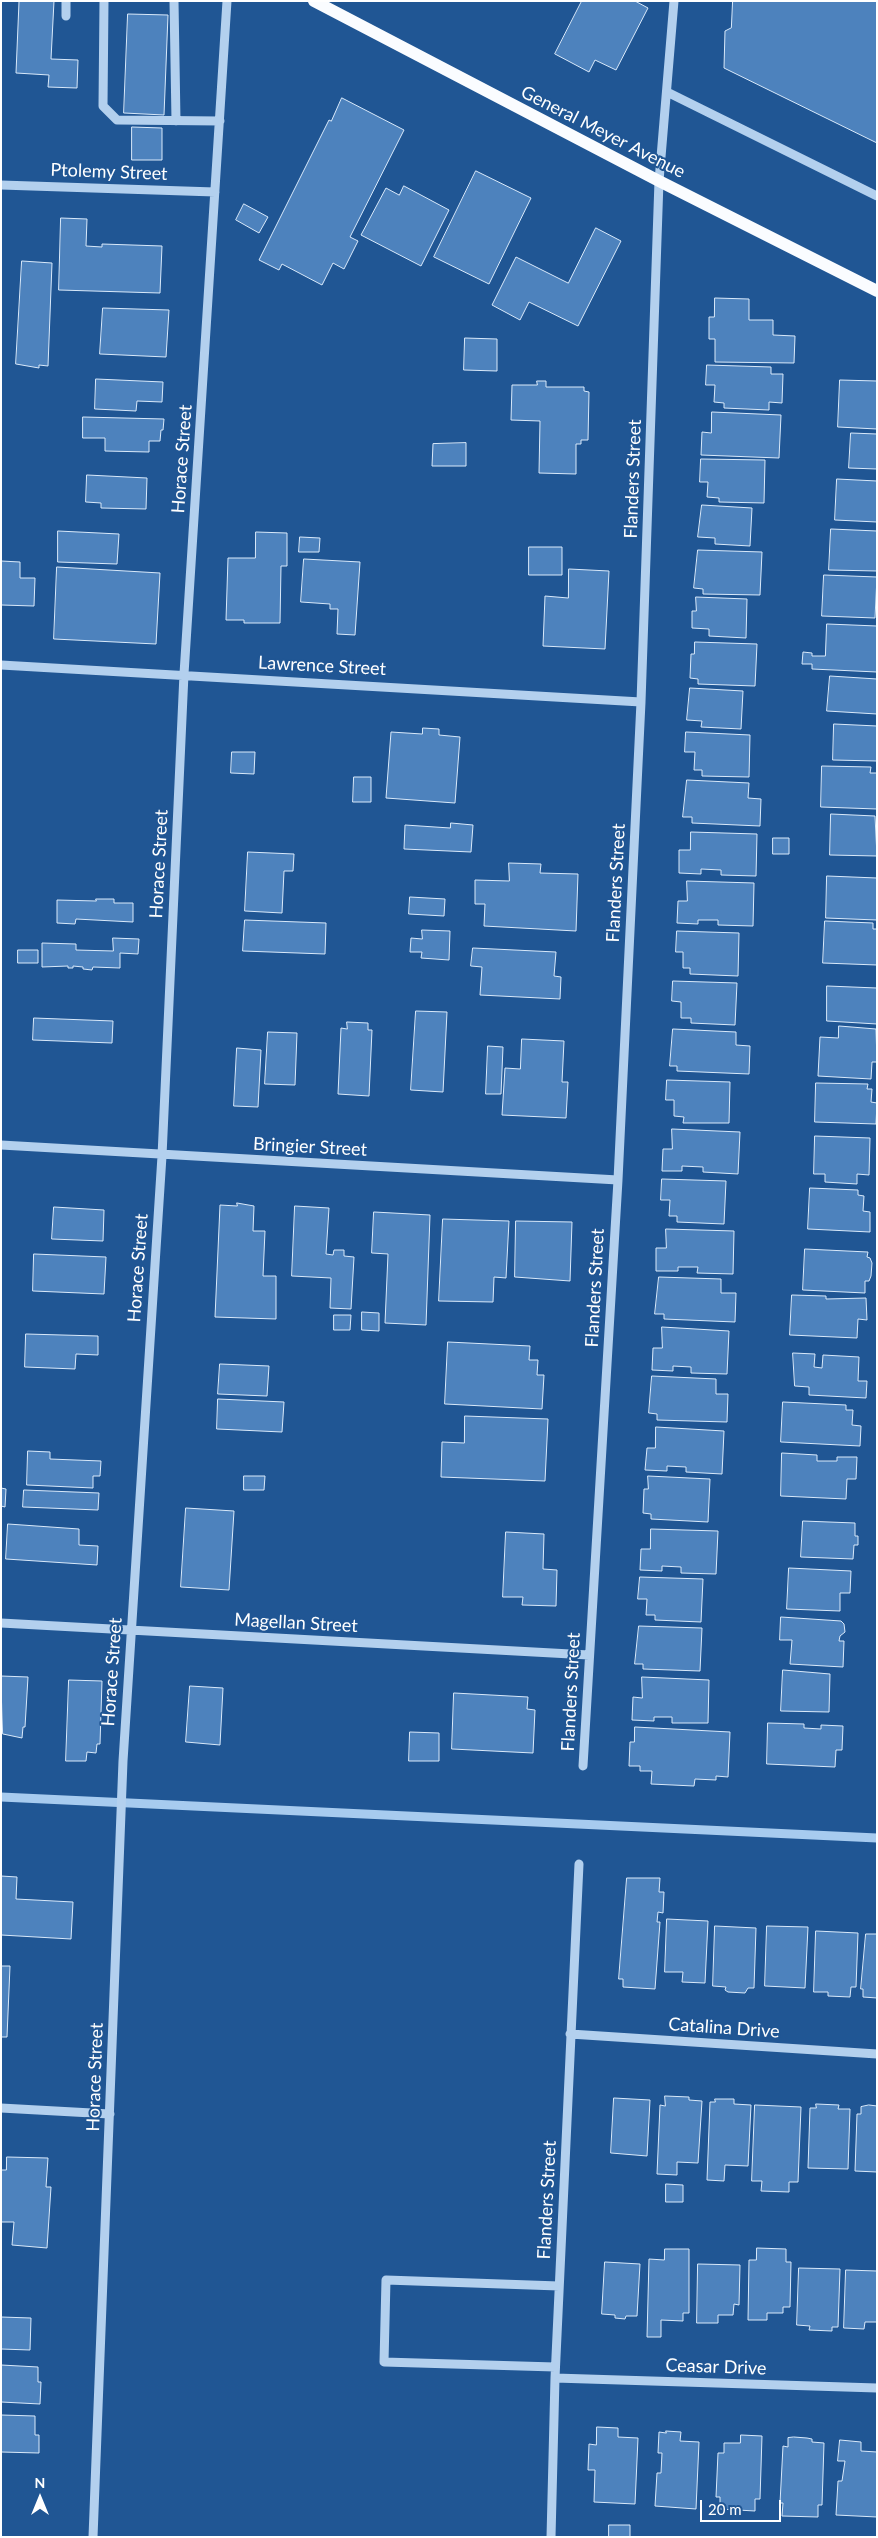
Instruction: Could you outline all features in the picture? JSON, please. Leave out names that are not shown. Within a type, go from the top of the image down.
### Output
[{"type":"main road","name":"General Meyer Avenue","points":[[314,1],[659,181],[877,291]]},
{"type":"street","points":[[66,1],[66,16]]},
{"type":"street","points":[[104,1],[103,106],[117,120],[220,122]]},
{"type":"street","points":[[174,1],[176,121]]},
{"type":"street","name":"Horace Street","points":[[93,2537],[122,1762],[162,1156],[184,674],[227,1]]},
{"type":"street","name":"Flanders Street","points":[[583,1766],[618,1180],[641,702],[659,181],[674,1]]},
{"type":"street","points":[[667,92],[877,196]]},
{"type":"street","name":"Ptolemy Street","points":[[1,185],[215,192]]},
{"type":"street","name":"Lawrence Street","points":[[1,665],[184,674],[641,702]]},
{"type":"street","name":"Bringier Street","points":[[1,1145],[162,1156],[618,1180]]},
{"type":"street","name":"Magellan Street","points":[[1,1623],[589,1654]]},
{"type":"street","name":"Flanders Street","points":[[551,2537],[555,2378],[579,1864]]},
{"type":"street","name":"Catalina Drive","points":[[570,2034],[877,2054]]},
{"type":"street","points":[[1,2108],[110,2114]]},
{"type":"street","points":[[556,2367],[384,2362],[386,2280],[559,2286]]},
{"type":"street","name":"Ceasar Drive","points":[[555,2378],[877,2388]]},
{"type":"building","points":[[14,1],[54,1],[51,59],[78,60],[77,88],[48,87],[49,75],[16,73],[19,2]]},
{"type":"building","points":[[582,1],[635,1],[648,8],[616,70],[595,60],[589,72],[555,54]]},
{"type":"building","points":[[733,1],[877,1],[877,143],[724,68],[725,31],[731,28]]},
{"type":"building","points":[[128,14],[168,15],[164,115],[124,113]]},
{"type":"building","points":[[342,98],[404,130],[350,237],[358,241],[344,269],[333,263],[322,285],[282,264],[279,270],[259,260],[329,120],[331,121]]},
{"type":"building","points":[[132,127],[162,128],[162,160],[132,160]]},
{"type":"building","points":[[476,171],[531,198],[489,284],[434,257]]},
{"type":"building","points":[[404,186],[449,210],[421,266],[361,235],[386,188],[399,195]]},
{"type":"building","points":[[244,204],[268,217],[259,233],[236,220]]},
{"type":"building","points":[[61,218],[87,219],[86,246],[102,247],[102,244],[162,246],[160,293],[59,290]]},
{"type":"building","points":[[596,228],[621,241],[578,326],[529,302],[520,320],[492,305],[516,257],[568,283]]},
{"type":"building","points":[[22,261],[52,263],[48,366],[39,365],[39,368],[16,364]]},
{"type":"building","points":[[715,298],[749,299],[749,320],[773,320],[773,335],[795,336],[794,363],[715,362],[715,339],[709,339],[709,317],[714,317]]},
{"type":"building","points":[[103,308],[169,310],[166,357],[100,354]]},
{"type":"building","points":[[465,338],[497,339],[497,371],[464,370]]},
{"type":"building","points":[[707,365],[771,367],[771,374],[783,374],[782,403],[769,402],[769,410],[724,408],[724,403],[714,402],[715,385],[706,385]]},
{"type":"building","points":[[96,379],[163,382],[162,402],[137,401],[136,411],[95,409]]},
{"type":"building","points":[[840,380],[877,381],[877,429],[838,427]]},
{"type":"building","points":[[537,381],[546,381],[546,387],[584,387],[584,391],[589,392],[588,440],[581,440],[581,444],[576,444],[576,474],[539,473],[540,421],[511,420],[512,385],[537,385]]},
{"type":"building","points":[[712,412],[781,415],[779,458],[701,455],[702,432],[711,433]]},
{"type":"building","points":[[83,417],[164,419],[163,430],[161,430],[160,441],[149,441],[149,452],[105,451],[105,438],[83,438]]},
{"type":"building","points":[[851,433],[877,434],[877,469],[849,468]]},
{"type":"building","points":[[466,443],[466,466],[432,466],[433,444]]},
{"type":"building","points":[[701,459],[765,460],[764,503],[719,502],[719,498],[707,497],[708,482],[700,482]]},
{"type":"building","points":[[87,475],[147,478],[146,509],[101,508],[101,503],[86,502]]},
{"type":"building","points":[[837,479],[877,481],[877,522],[835,520]]},
{"type":"building","points":[[702,505],[752,508],[750,546],[715,544],[715,538],[698,537]]},
{"type":"building","points":[[831,529],[877,531],[877,571],[829,570]]},
{"type":"building","points":[[58,531],[119,534],[117,564],[58,562]]},
{"type":"building","points":[[256,532],[287,533],[287,566],[281,566],[280,623],[244,623],[244,620],[226,620],[228,558],[255,558]]},
{"type":"building","points":[[300,537],[320,538],[319,552],[299,552]]},
{"type":"building","points":[[529,547],[562,547],[562,575],[529,575]]},
{"type":"building","points":[[698,550],[762,552],[760,595],[703,594],[703,589],[694,588]]},
{"type":"building","points":[[304,559],[360,562],[355,635],[337,634],[338,609],[330,609],[330,604],[301,602]]},
{"type":"building","points":[[1,561],[20,562],[20,578],[35,578],[34,606],[1,605]]},
{"type":"building","points":[[57,567],[160,573],[156,644],[54,639]]},
{"type":"building","points":[[569,569],[609,571],[605,649],[543,646],[545,596],[568,598]]},
{"type":"building","points":[[824,575],[877,577],[875,618],[822,616]]},
{"type":"building","points":[[696,597],[747,599],[746,638],[709,636],[709,629],[692,628],[692,611],[696,611]]},
{"type":"building","points":[[827,624],[877,626],[877,672],[812,669],[812,664],[802,664],[803,652],[812,653],[812,656],[825,656]]},
{"type":"building","points":[[695,642],[757,644],[755,686],[698,684],[698,679],[690,678],[691,654],[694,654]]},
{"type":"building","points":[[830,676],[877,679],[877,714],[827,711]]},
{"type":"building","points":[[690,688],[743,691],[741,729],[701,727],[702,721],[687,720]]},
{"type":"building","points":[[834,724],[877,726],[877,761],[833,760]]},
{"type":"building","points":[[423,728],[439,729],[439,735],[460,737],[455,803],[386,798],[391,732],[422,734]]},
{"type":"building","points":[[686,732],[750,735],[749,777],[702,776],[702,770],[694,770],[695,752],[685,752]]},
{"type":"building","points":[[232,752],[255,752],[254,774],[231,773]]},
{"type":"building","points":[[822,766],[871,767],[870,773],[877,773],[877,809],[821,807]]},
{"type":"building","points":[[354,777],[371,777],[371,802],[353,802]]},
{"type":"building","points":[[687,780],[749,783],[748,798],[761,799],[760,826],[692,823],[692,817],[683,817]]},
{"type":"building","points":[[831,814],[875,816],[877,856],[830,855]]},
{"type":"building","points":[[451,823],[473,825],[471,852],[404,849],[405,825],[450,828]]},
{"type":"building","points":[[691,832],[757,834],[756,876],[721,875],[721,870],[701,869],[701,874],[679,873],[679,850],[690,850]]},
{"type":"building","points":[[773,838],[789,838],[789,854],[773,854]]},
{"type":"building","points":[[248,852],[294,854],[293,871],[284,871],[282,913],[245,911]]},
{"type":"building","points":[[509,863],[541,864],[540,873],[578,874],[576,931],[484,926],[485,904],[475,904],[475,880],[509,881]]},
{"type":"building","points":[[827,876],[877,878],[877,920],[826,918]]},
{"type":"building","points":[[687,881],[754,883],[753,926],[718,925],[718,920],[698,920],[698,924],[677,923],[678,901],[687,901]]},
{"type":"building","points":[[410,897],[445,899],[444,916],[409,914]]},
{"type":"building","points":[[96,899],[114,899],[114,903],[133,903],[133,922],[76,919],[75,924],[57,923],[57,900],[96,901]]},
{"type":"building","points":[[245,920],[326,923],[325,954],[243,951]]},
{"type":"building","points":[[825,921],[873,923],[873,929],[877,929],[877,965],[823,963]]},
{"type":"building","points":[[422,930],[450,931],[449,960],[421,958],[422,952],[410,952],[411,938],[422,939]]},
{"type":"building","points":[[677,931],[739,933],[738,976],[690,974],[690,968],[683,968],[683,952],[676,952]]},
{"type":"building","points":[[113,938],[139,939],[138,954],[120,953],[120,968],[93,967],[92,970],[73,966],[73,968],[68,968],[68,966],[42,967],[42,943],[76,944],[76,950],[113,951]]},
{"type":"building","points":[[473,948],[556,952],[554,976],[561,977],[560,999],[480,995],[482,967],[471,966]]},
{"type":"building","points":[[18,950],[38,950],[38,963],[18,963]]},
{"type":"building","points":[[673,981],[737,983],[735,1025],[691,1023],[691,1018],[681,1018],[681,1002],[672,1001]]},
{"type":"building","points":[[827,986],[877,988],[877,1024],[827,1021]]},
{"type":"building","points":[[416,1011],[447,1012],[443,1092],[411,1090]]},
{"type":"building","points":[[34,1018],[113,1021],[112,1043],[33,1040]]},
{"type":"building","points":[[347,1022],[368,1023],[368,1030],[372,1030],[369,1096],[338,1094],[341,1028],[347,1029]]},
{"type":"building","points":[[839,1026],[876,1029],[877,1062],[872,1062],[871,1079],[818,1076],[820,1037],[838,1038]]},
{"type":"building","points":[[673,1029],[736,1032],[736,1045],[750,1046],[749,1074],[677,1071],[677,1066],[670,1066]]},
{"type":"building","points":[[268,1032],[297,1033],[295,1085],[265,1084]]},
{"type":"building","points":[[522,1039],[564,1041],[562,1082],[568,1082],[566,1118],[502,1115],[505,1068],[520,1069]]},
{"type":"building","points":[[488,1046],[503,1047],[501,1094],[486,1094]]},
{"type":"building","points":[[237,1048],[261,1050],[258,1107],[234,1106]]},
{"type":"building","points":[[667,1080],[730,1082],[729,1123],[683,1123],[684,1117],[674,1116],[674,1100],[666,1100]]},
{"type":"building","points":[[816,1083],[868,1084],[867,1089],[872,1089],[871,1102],[877,1103],[876,1124],[815,1122]]},
{"type":"building","points":[[672,1129],[740,1132],[738,1174],[703,1172],[703,1167],[682,1166],[682,1171],[662,1171],[663,1149],[672,1149]]},
{"type":"building","points":[[815,1136],[870,1138],[869,1175],[857,1174],[857,1184],[825,1182],[825,1174],[814,1174]]},
{"type":"building","points":[[662,1179],[726,1181],[724,1224],[677,1222],[677,1216],[669,1216],[670,1200],[661,1200]]},
{"type":"building","points":[[810,1188],[858,1190],[858,1195],[864,1196],[863,1211],[870,1212],[870,1232],[808,1229]]},
{"type":"building","points":[[237,1203],[254,1206],[253,1231],[265,1231],[263,1276],[276,1276],[276,1319],[215,1317],[220,1205],[237,1206]]},
{"type":"building","points":[[295,1206],[329,1208],[326,1254],[333,1255],[334,1250],[344,1250],[344,1256],[354,1257],[351,1309],[330,1308],[331,1278],[292,1276]]},
{"type":"building","points":[[54,1207],[104,1210],[103,1241],[52,1239]]},
{"type":"building","points":[[374,1212],[430,1215],[426,1325],[385,1323],[388,1254],[372,1253]]},
{"type":"building","points":[[443,1219],[509,1221],[506,1278],[494,1277],[493,1302],[439,1301]]},
{"type":"building","points":[[516,1221],[572,1222],[570,1281],[515,1277]]},
{"type":"building","points":[[666,1229],[734,1231],[733,1274],[697,1273],[698,1267],[678,1267],[678,1271],[656,1271],[656,1248],[666,1248]]},
{"type":"building","points":[[805,1249],[868,1252],[867,1257],[870,1258],[872,1263],[871,1276],[869,1281],[865,1281],[865,1293],[803,1290]]},
{"type":"building","points":[[34,1254],[106,1257],[104,1294],[33,1291]]},
{"type":"building","points":[[659,1277],[721,1279],[721,1293],[736,1293],[735,1322],[664,1319],[664,1314],[655,1314]]},
{"type":"building","points":[[792,1295],[826,1296],[826,1299],[866,1298],[867,1320],[858,1319],[857,1338],[790,1335]]},
{"type":"building","points":[[362,1312],[379,1313],[379,1331],[362,1330]]},
{"type":"building","points":[[334,1315],[351,1315],[350,1330],[334,1330]]},
{"type":"building","points":[[662,1327],[729,1331],[727,1374],[691,1373],[691,1367],[673,1366],[673,1371],[652,1370],[653,1348],[662,1348]]},
{"type":"building","points":[[26,1334],[98,1336],[98,1355],[76,1354],[75,1369],[25,1367]]},
{"type":"building","points":[[448,1342],[530,1346],[529,1360],[538,1360],[537,1375],[544,1375],[542,1409],[445,1404]]},
{"type":"building","points":[[793,1353],[815,1354],[814,1367],[822,1368],[823,1355],[859,1357],[858,1381],[867,1381],[866,1398],[809,1395],[809,1387],[795,1386]]},
{"type":"building","points":[[220,1364],[269,1366],[267,1396],[218,1394]]},
{"type":"building","points":[[652,1376],[716,1379],[716,1394],[728,1394],[727,1422],[657,1420],[657,1414],[649,1413]]},
{"type":"building","points":[[218,1399],[284,1402],[282,1432],[217,1429]]},
{"type":"building","points":[[783,1402],[846,1405],[846,1410],[853,1410],[852,1425],[861,1426],[860,1446],[781,1442]]},
{"type":"building","points":[[465,1416],[548,1419],[545,1481],[441,1477],[442,1442],[464,1443]]},
{"type":"building","points":[[656,1427],[724,1431],[722,1474],[686,1472],[686,1467],[667,1466],[667,1471],[645,1470],[647,1448],[655,1448]]},
{"type":"building","points":[[28,1451],[50,1452],[50,1459],[101,1461],[100,1476],[93,1476],[93,1488],[27,1485]]},
{"type":"building","points":[[782,1453],[817,1455],[817,1461],[837,1461],[837,1457],[857,1457],[856,1479],[847,1479],[846,1499],[781,1496]]},
{"type":"building","points":[[244,1476],[265,1476],[264,1490],[244,1490]]},
{"type":"building","points":[[648,1476],[710,1479],[708,1522],[651,1519],[651,1514],[643,1513],[644,1489],[648,1489]]},
{"type":"building","points":[[1,1488],[6,1489],[5,1507],[1,1506]]},
{"type":"building","points":[[24,1490],[99,1493],[98,1510],[23,1507]]},
{"type":"building","points":[[186,1508],[234,1511],[229,1590],[181,1587]]},
{"type":"building","points":[[803,1521],[855,1523],[855,1536],[858,1536],[858,1545],[854,1545],[853,1559],[801,1557]]},
{"type":"building","points":[[8,1524],[79,1529],[79,1545],[98,1546],[97,1565],[6,1559]]},
{"type":"building","points":[[651,1529],[718,1531],[716,1574],[681,1573],[681,1567],[662,1566],[662,1571],[640,1570],[641,1549],[650,1549]]},
{"type":"building","points":[[506,1532],[544,1534],[543,1569],[557,1570],[556,1606],[522,1605],[523,1597],[503,1597]]},
{"type":"building","points":[[789,1568],[851,1571],[850,1593],[840,1593],[840,1611],[787,1609]]},
{"type":"building","points":[[640,1577],[703,1579],[701,1622],[655,1620],[655,1615],[646,1615],[647,1599],[638,1599]]},
{"type":"building","points":[[781,1617],[841,1621],[844,1624],[845,1632],[840,1636],[839,1641],[844,1641],[843,1667],[790,1664],[792,1640],[780,1640]]},
{"type":"building","points":[[639,1626],[702,1628],[700,1671],[643,1669],[643,1664],[635,1664]]},
{"type":"building","points":[[783,1670],[830,1674],[829,1712],[781,1711]]},
{"type":"building","points":[[1,1676],[28,1677],[25,1727],[23,1727],[22,1738],[3,1734]]},
{"type":"building","points":[[642,1677],[709,1680],[708,1723],[672,1723],[672,1717],[654,1717],[654,1721],[632,1720],[633,1697],[642,1698]]},
{"type":"building","points":[[69,1680],[102,1681],[100,1744],[97,1744],[96,1753],[87,1752],[86,1761],[66,1761]]},
{"type":"building","points":[[190,1686],[223,1688],[220,1745],[186,1742]]},
{"type":"building","points":[[454,1693],[528,1697],[527,1709],[535,1710],[533,1753],[452,1749]]},
{"type":"building","points":[[768,1723],[804,1724],[804,1728],[821,1729],[821,1725],[843,1726],[842,1750],[836,1750],[835,1767],[767,1764]]},
{"type":"building","points":[[635,1727],[730,1732],[728,1777],[716,1776],[716,1780],[695,1779],[694,1786],[651,1784],[652,1771],[640,1771],[640,1766],[629,1766],[630,1742],[634,1742]]},
{"type":"building","points":[[410,1732],[439,1733],[439,1761],[409,1761]]},
{"type":"building","points":[[1,1876],[17,1877],[16,1899],[73,1902],[71,1939],[1,1935]]},
{"type":"building","points":[[627,1878],[660,1878],[659,1892],[664,1892],[663,1913],[658,1912],[657,1922],[660,1922],[655,1989],[623,1987],[623,1979],[619,1979]]},
{"type":"building","points":[[667,1919],[708,1921],[705,1983],[682,1982],[683,1972],[665,1972]]},
{"type":"building","points":[[715,1926],[756,1928],[754,1988],[748,1988],[745,1993],[728,1992],[725,1990],[726,1987],[713,1986]]},
{"type":"building","points":[[767,1926],[808,1927],[805,1988],[765,1986]]},
{"type":"building","points":[[816,1931],[858,1933],[856,1987],[851,1987],[850,1997],[828,1996],[828,1992],[814,1992]]},
{"type":"building","points":[[866,1934],[877,1934],[877,1998],[863,1997],[863,1989],[861,1989]]},
{"type":"building","points":[[1,1966],[10,1966],[7,2037],[1,2037]]},
{"type":"building","points":[[665,2096],[689,2097],[689,2100],[702,2101],[698,2163],[677,2162],[677,2175],[657,2174],[660,2105],[665,2106]]},
{"type":"building","points":[[614,2098],[650,2100],[647,2156],[611,2153]]},
{"type":"building","points":[[715,2099],[734,2099],[734,2104],[751,2105],[748,2166],[725,2165],[724,2181],[707,2180],[710,2102],[715,2102]]},
{"type":"building","points":[[816,2104],[839,2105],[838,2109],[850,2109],[848,2169],[808,2168],[810,2108],[816,2108]]},
{"type":"building","points":[[755,2105],[801,2107],[798,2182],[789,2182],[789,2192],[761,2191],[762,2181],[752,2181]]},
{"type":"building","points":[[877,2106],[877,2172],[855,2171],[857,2114],[861,2114],[861,2107]]},
{"type":"building","points":[[7,2157],[48,2158],[46,2187],[51,2187],[47,2248],[12,2245],[14,2222],[1,2222],[1,2170],[6,2170]]},
{"type":"building","points":[[666,2184],[683,2185],[683,2202],[666,2202]]},
{"type":"building","points":[[757,2248],[786,2249],[786,2262],[791,2262],[790,2307],[783,2307],[783,2313],[767,2313],[767,2320],[748,2320],[749,2260],[756,2260]]},
{"type":"building","points":[[665,2249],[689,2249],[689,2313],[683,2313],[683,2321],[661,2320],[661,2337],[647,2337],[649,2259],[664,2260]]},
{"type":"building","points":[[605,2262],[640,2264],[637,2316],[626,2316],[625,2319],[615,2318],[615,2315],[602,2314]]},
{"type":"building","points":[[698,2264],[740,2265],[739,2305],[734,2304],[733,2315],[718,2315],[718,2323],[697,2323]]},
{"type":"building","points":[[799,2268],[840,2269],[838,2327],[832,2327],[832,2331],[809,2330],[810,2326],[797,2325]]},
{"type":"building","points":[[846,2270],[877,2271],[877,2322],[865,2322],[864,2329],[844,2328]]},
{"type":"building","points":[[1,2317],[31,2318],[30,2350],[1,2349]]},
{"type":"building","points":[[1,2365],[38,2367],[38,2382],[41,2382],[40,2404],[1,2402]]},
{"type":"building","points":[[1,2415],[35,2416],[35,2435],[39,2435],[39,2453],[1,2452]]},
{"type":"building","points":[[597,2427],[618,2428],[618,2437],[638,2438],[635,2504],[594,2502],[595,2470],[588,2470],[589,2444],[596,2445]]},
{"type":"building","points":[[666,2431],[681,2432],[680,2441],[699,2442],[696,2509],[655,2506],[657,2473],[661,2473],[662,2453],[658,2453],[659,2432],[666,2433]]},
{"type":"building","points":[[741,2435],[762,2436],[760,2499],[755,2499],[755,2511],[720,2509],[720,2497],[716,2497],[718,2453],[724,2453],[724,2443],[740,2443]]},
{"type":"building","points":[[788,2438],[812,2439],[812,2442],[824,2443],[822,2505],[818,2505],[818,2517],[782,2516],[783,2503],[780,2503],[783,2446],[788,2447]]},
{"type":"building","points":[[840,2440],[861,2442],[861,2451],[877,2452],[877,2517],[836,2515],[838,2481],[842,2481],[845,2461],[838,2461]]},
{"type":"building","points":[[609,2525],[630,2525],[630,2537],[609,2537]]},
{"type":"waterway","points":[[1,1797],[877,1838]]}]
